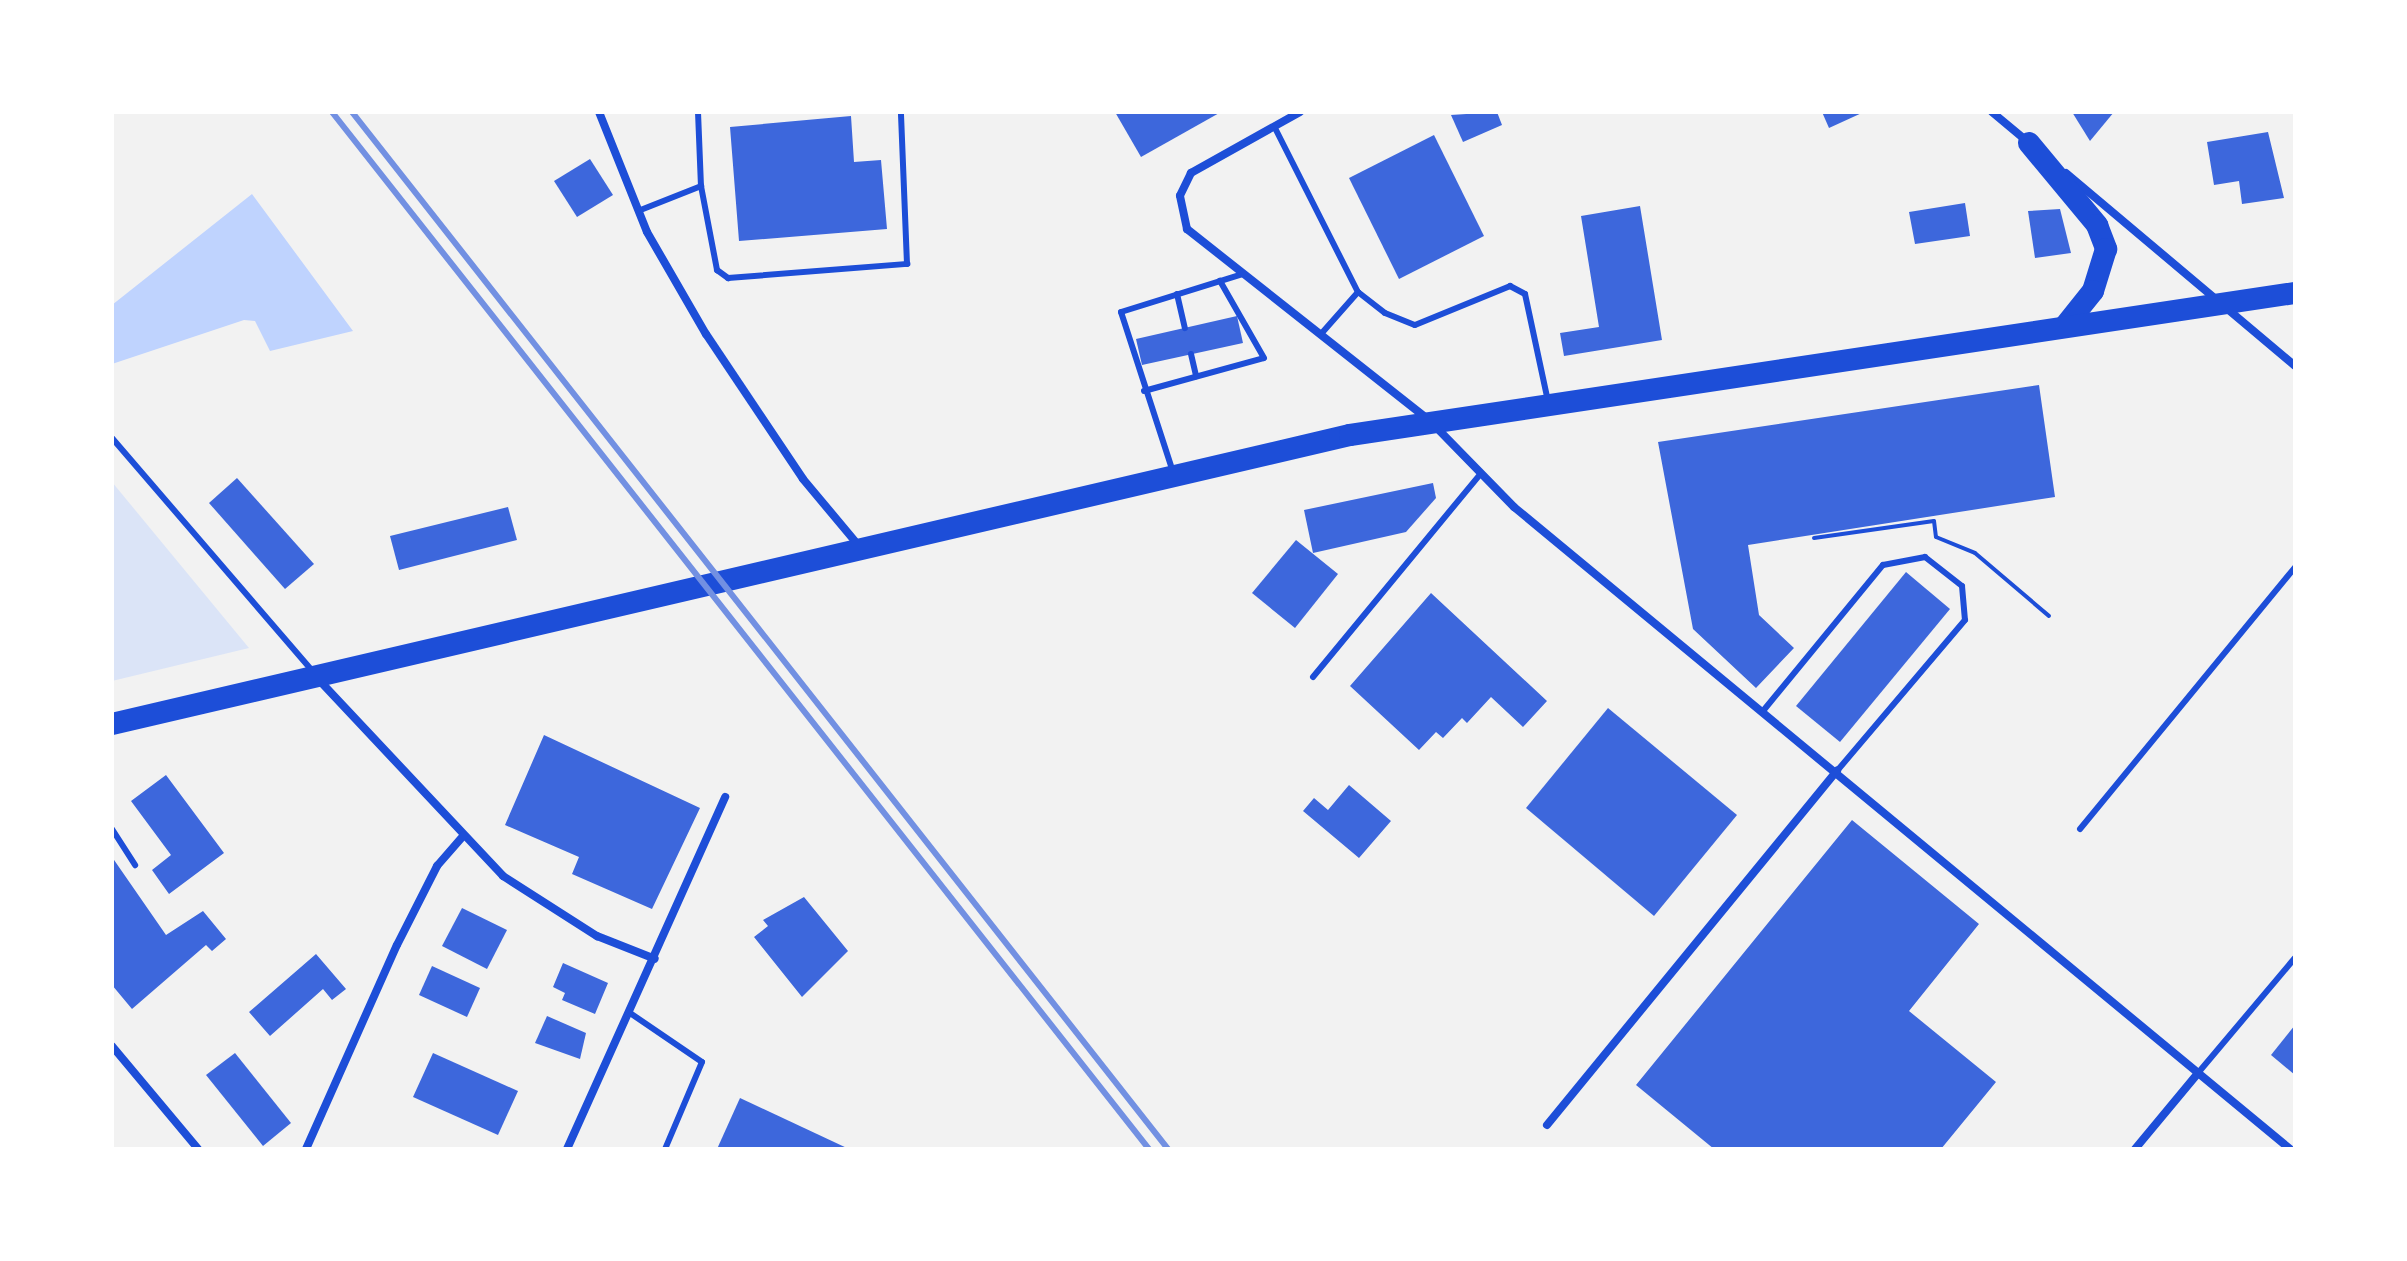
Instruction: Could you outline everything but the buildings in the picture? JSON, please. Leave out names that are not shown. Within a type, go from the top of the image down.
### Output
[{"type":"highway","points":[[2029,143],[2097,225],[2106,249],[2093,291],[2065,326]]},
{"type":"highway","points":[[112,724],[1173,472],[1548,401],[2295,293]]},
{"type":"street","points":[[599,112],[638,211],[706,334],[803,479],[859,547]]},
{"type":"street","points":[[1300,112],[1191,173],[1180,196],[1187,229],[1431,422],[1481,473],[2290,1149]]},
{"type":"street","points":[[1992,112],[2295,366]]},
{"type":"street","points":[[316,676],[463,836],[547,909],[655,959]]},
{"type":"street","points":[[1547,1125],[1837,771]]},
{"type":"street","points":[[567,1149],[655,959],[725,797]]},
{"type":"street","points":[[306,1149],[437,866],[463,836]]},
{"type":"street","points":[[112,1046],[198,1149]]},
{"type":"street","points":[[2135,1149],[2198,1073]]},
{"type":"lane","points":[[698,112],[701,186],[724,276],[903,267],[901,112]]},
{"type":"lane","points":[[1274,126],[1358,292],[1415,325],[1510,286],[1525,294],[1548,401]]},
{"type":"lane","points":[[638,211],[701,186]]},
{"type":"lane","points":[[1173,472],[1144,391],[1121,312],[1243,274]]},
{"type":"lane","points":[[1144,391],[1264,358],[1220,281]]},
{"type":"lane","points":[[1321,334],[1358,292]]},
{"type":"lane","points":[[1177,294],[1185,328]]},
{"type":"lane","points":[[1191,354],[1196,376]]},
{"type":"lane","points":[[112,438],[316,676]]},
{"type":"lane","points":[[1313,677],[1481,473]]},
{"type":"lane","points":[[1763,711],[1883,565],[1925,557],[1962,586],[1965,620],[1837,771]]},
{"type":"lane","points":[[2080,829],[2295,567]]},
{"type":"lane","points":[[112,829],[135,865]]},
{"type":"lane","points":[[2198,1073],[2295,958]]},
{"type":"lane","points":[[630,1013],[702,1062],[665,1149]]},
{"type":"path","points":[[2015,584],[2049,616]]},
{"type":"shaded area","points":[[112,482],[249,648],[112,681]]},
{"type":"water","points":[[252,194],[353,331],[270,351],[255,321],[244,320],[112,364],[112,305]]},
{"type":"railway","points":[[332,112],[1149,1149]]},
{"type":"railway","points":[[352,112],[1168,1149]]}]
